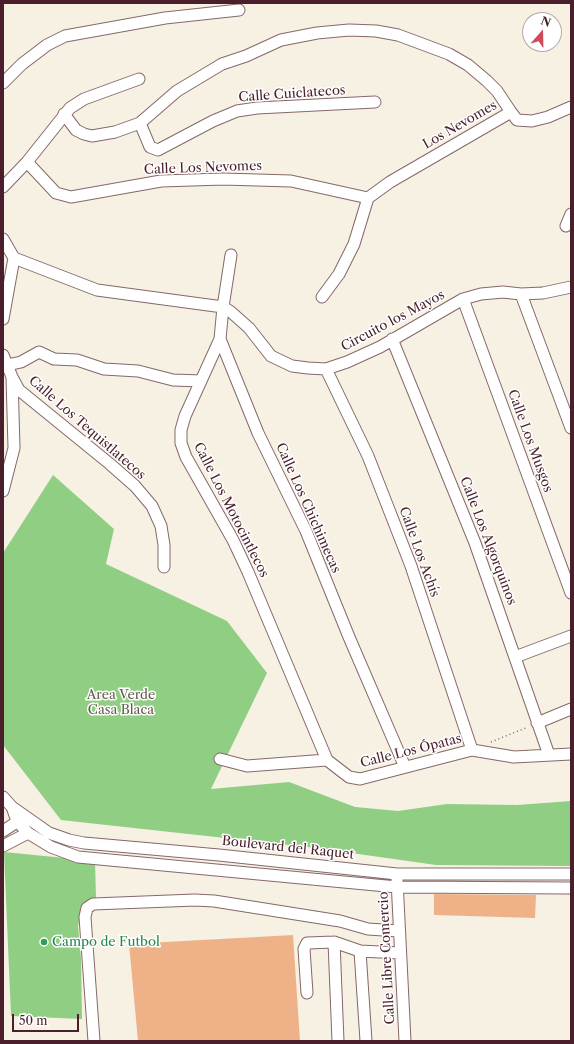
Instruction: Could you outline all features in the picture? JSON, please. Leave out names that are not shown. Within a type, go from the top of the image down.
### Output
[{"type":"street","points":[[3,83],[22,64],[47,45],[65,36],[165,18],[239,10]]},
{"type":"street","points":[[64,114],[76,130],[92,136],[115,132],[140,123],[177,91],[222,64],[246,56],[282,40],[317,33],[349,30],[376,31],[398,35],[449,54],[468,65],[487,81],[497,91],[510,112]]},
{"type":"street","points":[[3,187],[27,162],[64,114],[84,99],[139,79]]},
{"type":"street","name":"Calle Cuiclatecos","points":[[140,123],[150,147],[158,150],[213,121],[237,111],[257,108],[375,102]]},
{"type":"street","name":"Los Nevomes","points":[[368,198],[390,182],[510,112],[517,120],[532,121],[548,117],[571,107]]},
{"type":"street","name":"Calle Los Nevomes","points":[[27,162],[56,193],[71,197],[161,181],[231,180],[291,181],[368,198]]},
{"type":"street","points":[[322,297],[339,274],[354,244],[368,198]]},
{"type":"street","points":[[566,226],[571,214]]},
{"type":"street","points":[[3,240],[14,258],[3,319]]},
{"type":"street","name":"Calle Los Chichimecas","points":[[231,254],[220,339],[258,433],[306,531],[349,637],[405,766]]},
{"type":"street","name":"Circuito los Mayos","points":[[14,258],[97,290],[223,307],[249,328],[264,349],[275,358],[292,366],[326,369],[363,355],[463,300],[481,294],[503,292],[521,294],[543,293],[571,287]]},
{"type":"street","points":[[521,294],[571,428]]},
{"type":"street","name":"Calle Los Musgos","points":[[463,300],[571,593]]},
{"type":"street","name":"Calle Los Motocintlecos","points":[[220,339],[185,416],[181,430],[181,443],[186,457],[233,540],[248,572],[327,760]]},
{"type":"street","name":"Calle Los Algorquinos","points":[[392,339],[475,543],[549,755]]},
{"type":"street","points":[[5,366],[22,362],[39,352],[54,359],[77,360],[104,369],[138,371],[173,380],[201,381]]},
{"type":"street","name":"Calle Los Tequistlatecos","points":[[3,355],[5,366],[19,390],[110,464],[135,486],[152,506],[161,526],[164,545],[164,567]]},
{"type":"street","name":"Calle Los Achís","points":[[326,369],[368,456],[411,566],[472,750]]},
{"type":"street","points":[[3,491],[14,448],[12,377]]},
{"type":"street","points":[[516,657],[571,636]]},
{"type":"street","points":[[537,723],[571,709]]},
{"type":"street","name":"Calle Los Ópatas","points":[[327,760],[348,777],[360,779],[405,766],[472,750],[514,757],[571,754]]},
{"type":"street","points":[[220,760],[247,766],[327,760]]},
{"type":"street","name":"Boulevard del Raquet","points":[[3,797],[22,819],[49,833],[69,840],[94,845],[219,855],[397,874],[571,874]]},
{"type":"street","points":[[3,831],[22,819],[28,833],[51,848],[66,854],[96,859],[397,887],[571,888]]},
{"type":"street","points":[[3,846],[28,833]]},
{"type":"street","points":[[66,854],[69,840]]},
{"type":"street","points":[[218,870],[219,855]]},
{"type":"street","name":"Calle Libre Comercio","points":[[397,874],[405,1041]]},
{"type":"street","points":[[94,1041],[85,917],[87,908],[93,904],[187,900],[214,901],[340,921],[368,929],[399,931]]},
{"type":"street","points":[[307,993],[304,944],[334,942],[360,951],[400,953]]},
{"type":"street","points":[[334,942],[338,1041]]},
{"type":"street","points":[[360,951],[366,1041]]},
{"type":"path","points":[[487,744],[537,723]]},
{"type":"green space","name":"Area Verde Casa Blaca","points":[[53,475],[114,529],[106,564],[227,621],[267,673],[211,789],[289,782],[355,807],[398,811],[447,804],[517,805],[571,801],[571,866],[436,865],[316,848],[61,820],[3,745],[3,553]]},
{"type":"green space","name":"Campo de Futbol","points":[[4,852],[95,861],[96,898],[83,904],[78,926],[81,959],[82,1019],[11,1016]]},
{"type":"building","points":[[434,894],[536,895],[535,918],[434,915]]},
{"type":"building","points":[[293,935],[300,1041],[138,1041],[129,944]]},
{"type":"place","name":"Campo de Futbol","points":[[44,942]]}]
